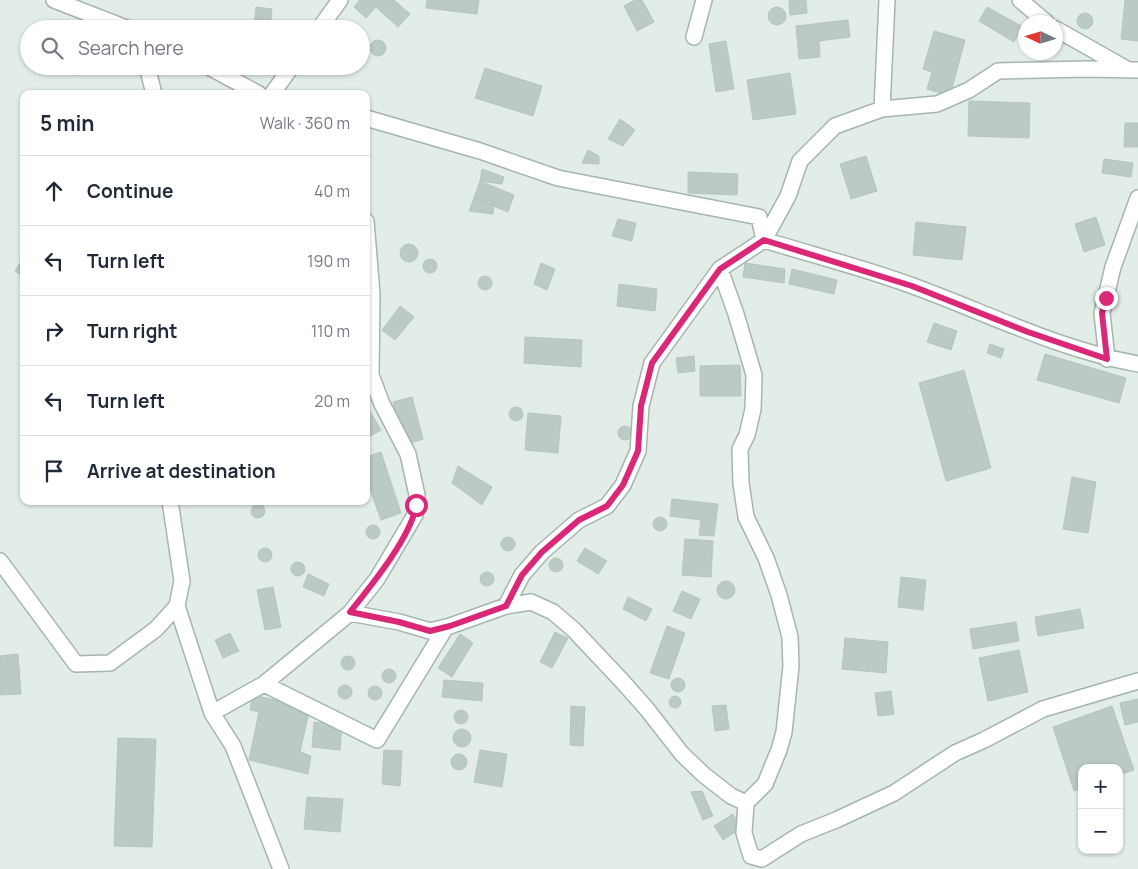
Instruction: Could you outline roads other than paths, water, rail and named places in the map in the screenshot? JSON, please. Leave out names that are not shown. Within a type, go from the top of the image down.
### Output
[{"type":"street","points":[[54,0],[105,20]]},
{"type":"street","points":[[326,20],[340,0]]},
{"type":"street","points":[[694,37],[704,0]]},
{"type":"street","points":[[882,109],[887,0]]},
{"type":"street","points":[[1020,0],[1038,15]]},
{"type":"street","points":[[1063,33],[1132,70]]},
{"type":"street","points":[[506,606],[522,575],[542,552],[579,520],[607,506],[623,485],[638,451],[641,406],[652,363],[720,269],[764,240],[788,196],[800,161],[835,126],[882,109],[937,104],[969,90],[998,72],[1132,70]]},
{"type":"street","points":[[149,75],[153,90]]},
{"type":"street","points":[[224,75],[252,90]]},
{"type":"street","points":[[275,90],[286,75]]},
{"type":"street","points":[[370,119],[480,151],[558,178],[759,217],[764,240]]},
{"type":"street","points":[[1107,359],[1102,313],[1113,267],[1138,198]]},
{"type":"street","points":[[764,240],[912,286],[1028,332],[1107,359],[1138,364]]},
{"type":"street","points":[[720,269],[754,374],[753,409],[747,435],[740,450],[741,483],[746,517],[766,558],[779,595],[790,637],[791,666],[784,732],[766,784],[746,803],[744,833],[751,856],[762,859],[801,834],[894,793],[955,753],[1043,709],[1138,681]]},
{"type":"street","points":[[370,270],[372,294],[370,347]]},
{"type":"street","points":[[212,713],[264,684],[350,612],[377,579],[415,515],[417,494],[404,444],[388,417],[370,376]]},
{"type":"street","points":[[171,505],[182,581],[177,606],[212,713],[233,746],[281,869]]},
{"type":"street","points":[[0,561],[76,664],[110,663],[156,630],[177,606]]},
{"type":"street","points":[[350,612],[399,622],[430,631],[506,606],[531,602],[553,612],[574,630],[622,681],[682,754],[730,796],[746,803]]},
{"type":"street","points":[[264,684],[376,740],[446,627]]}]
